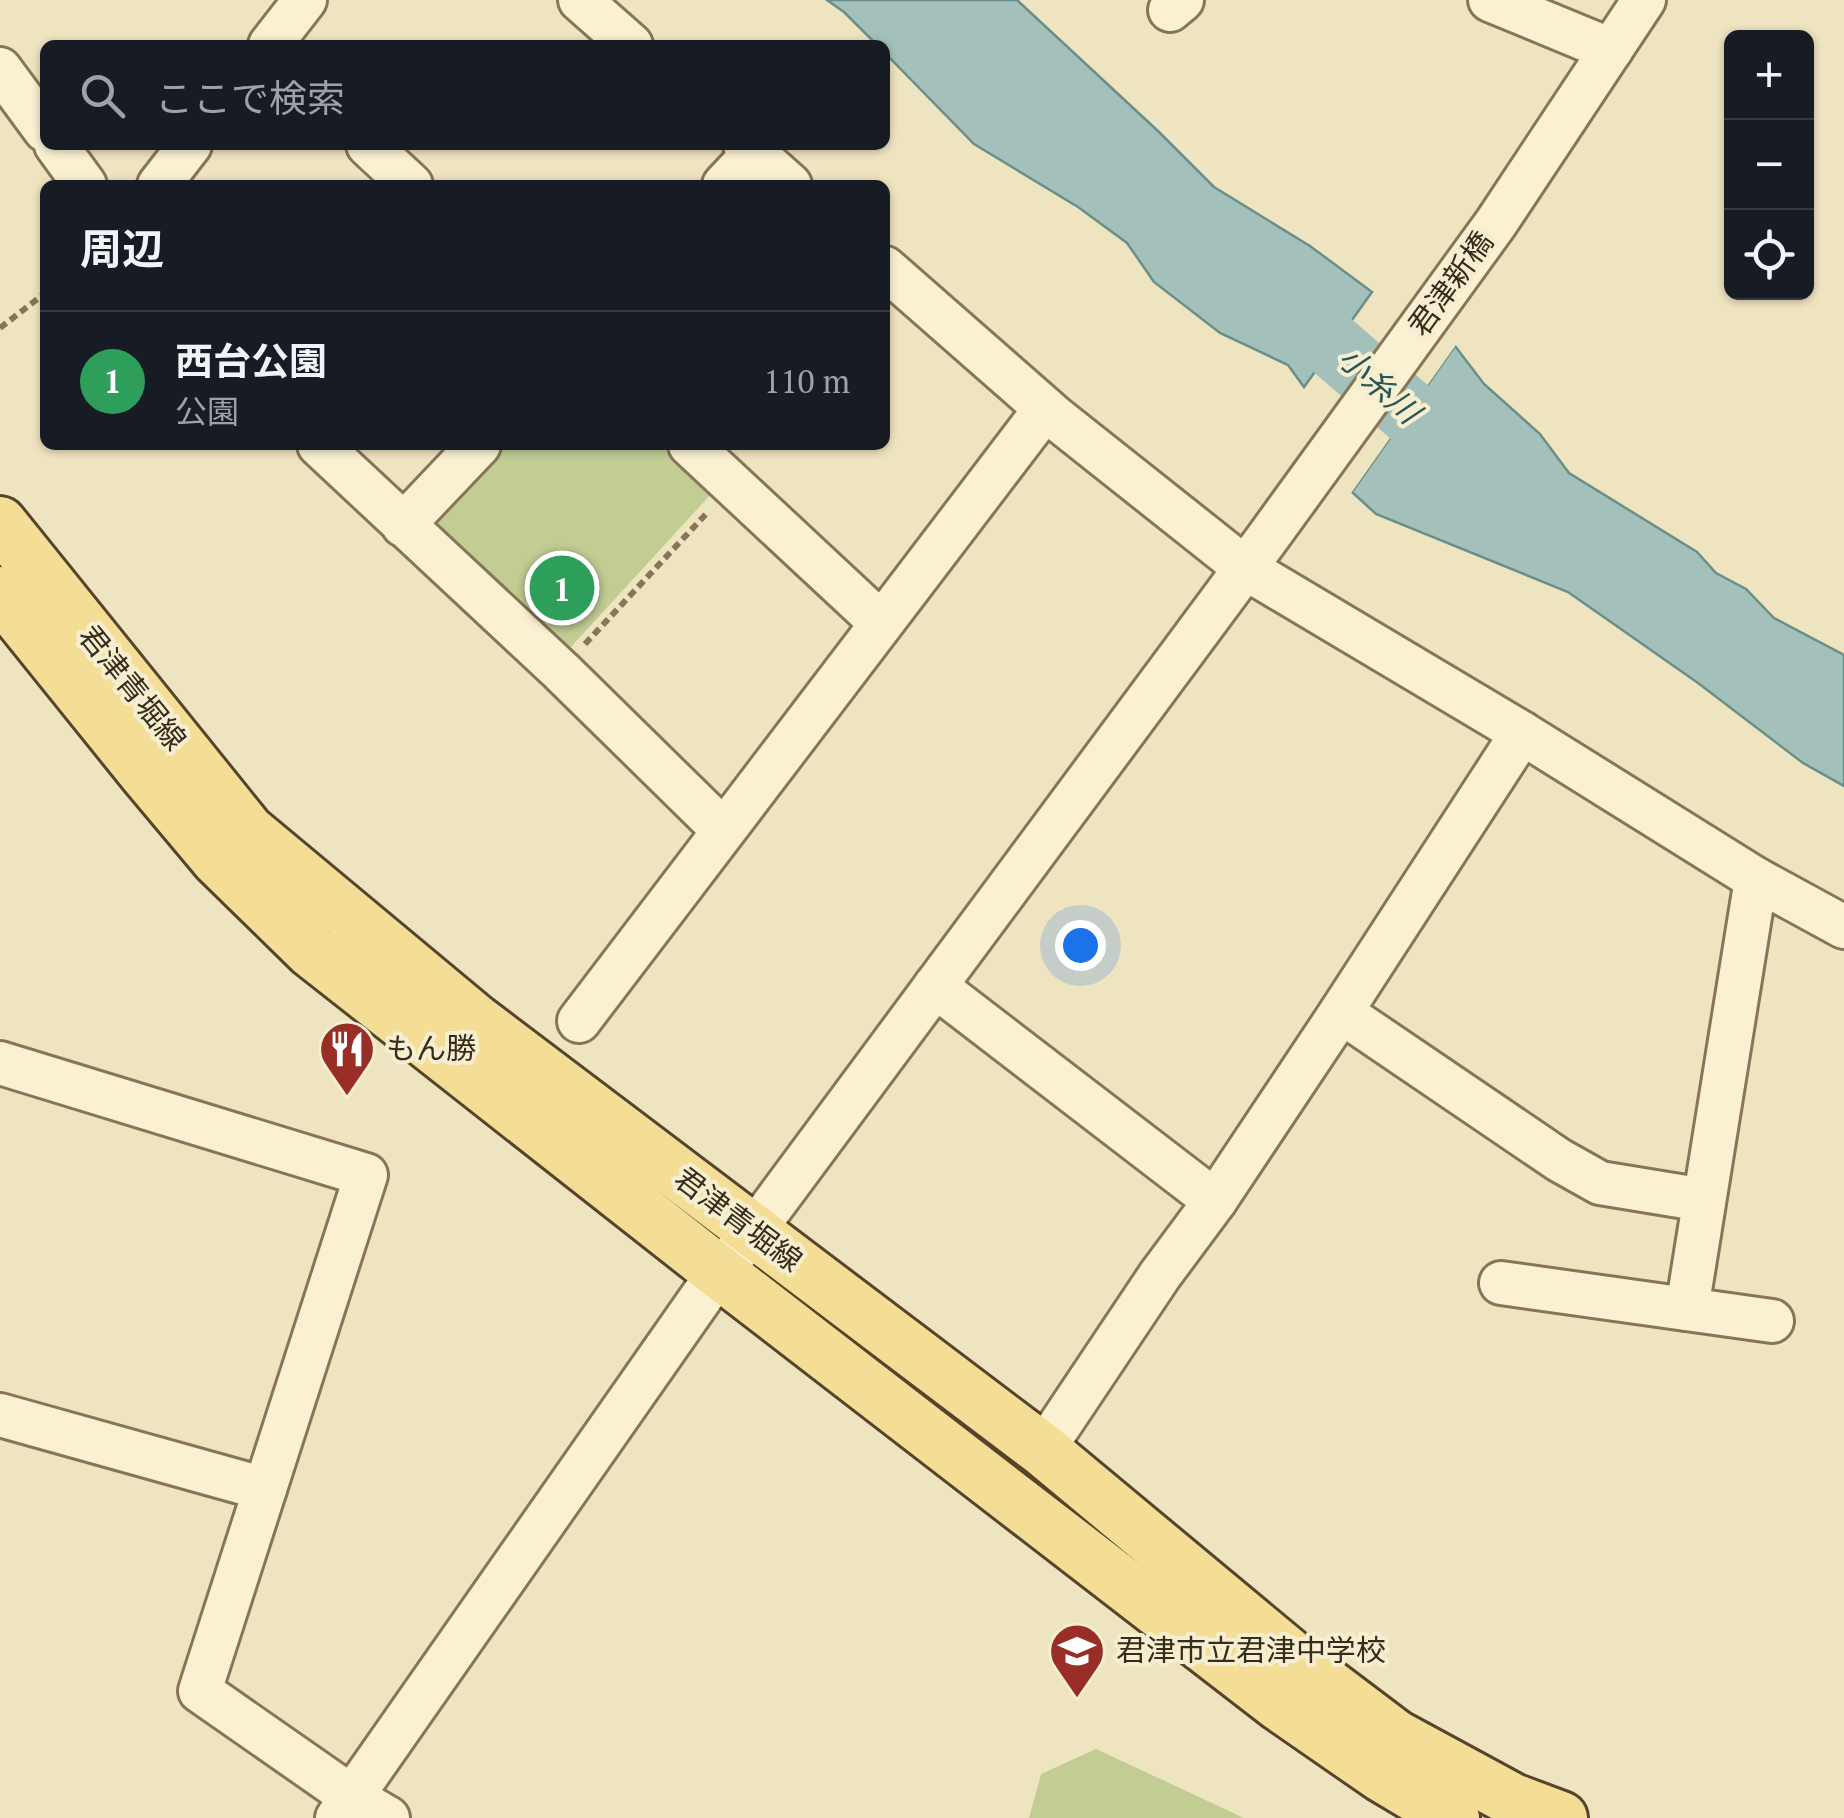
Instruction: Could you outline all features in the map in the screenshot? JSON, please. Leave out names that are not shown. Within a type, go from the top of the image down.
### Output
[{"type":"main road","name":"君津青堀線","points":[[0,522],[248,831],[476,1022],[1042,1450],[1305,1668],[1395,1736],[1513,1800],[1561,1818]]},
{"type":"main road","name":"君津青堀線","points":[[0,593],[218,860],[312,951],[718,1272],[1280,1705],[1381,1775],[1453,1818]]},
{"type":"street","points":[[274,40],[305,0]]},
{"type":"street","points":[[580,0],[625,40]]},
{"type":"street","points":[[1490,0],[1610,50]]},
{"type":"street","name":"君津新橋","points":[[344,1807],[718,1272],[753,1232],[936,986],[1496,222],[1644,0]]},
{"type":"street","points":[[0,69],[40,123]]},
{"type":"street","points":[[60,150],[82,180]]},
{"type":"street","points":[[163,180],[186,150]]},
{"type":"street","points":[[373,150],[406,180]]},
{"type":"street","points":[[727,180],[748,150]]},
{"type":"street","points":[[750,150],[784,180]]},
{"type":"street","points":[[890,272],[1045,408],[1256,554],[1522,733],[1756,880],[1844,927]]},
{"type":"street","points":[[578,1020],[1045,408]]},
{"type":"street","points":[[324,450],[561,671],[723,830]]},
{"type":"street","points":[[403,525],[473,450]]},
{"type":"street","points":[[695,450],[881,623]]},
{"type":"street","points":[[1042,1450],[1341,1012],[1522,733]]},
{"type":"street","points":[[1687,1309],[1756,880]]},
{"type":"street","points":[[936,986],[1214,1201]]},
{"type":"street","points":[[1341,1012],[1600,1184],[1704,1200]]},
{"type":"street","points":[[0,1063],[366,1175],[200,1690],[344,1807],[388,1818]]},
{"type":"street","points":[[1501,1283],[1772,1320]]},
{"type":"street","points":[[0,1415],[265,1490]]},
{"type":"path","points":[[0,328],[40,297]]},
{"type":"path","points":[[561,671],[732,485]]},
{"type":"green space","points":[[492,450],[673,450],[710,484],[711,494],[571,647],[562,648],[437,530],[440,508]]},
{"type":"green space","points":[[1096,1749],[1244,1818],[1029,1818],[1041,1774]]},
{"type":"water","points":[[827,0],[1017,0],[1214,187],[1310,246],[1372,292],[1304,387],[1288,365],[1220,333],[1154,282],[1127,243],[1078,207],[974,144],[890,58],[890,40],[872,40]]},
{"type":"water","points":[[1455,346],[1484,384],[1540,434],[1569,473],[1697,552],[1716,573],[1746,589],[1774,618],[1844,655],[1844,786],[1803,763],[1568,592],[1376,514],[1352,492]]},
{"type":"pier","points":[[1454,341],[1458,342],[1349,496],[1348,489]]},
{"type":"waterway","name":"小糸川","points":[[1265,287],[1475,469]]},
{"type":"place","name":"西台公園","points":[[562,588]]},
{"type":"place","name":"もん勝","points":[[347,1098]]},
{"type":"place","name":"君津市立君津中学校","points":[[1077,1700]]}]
